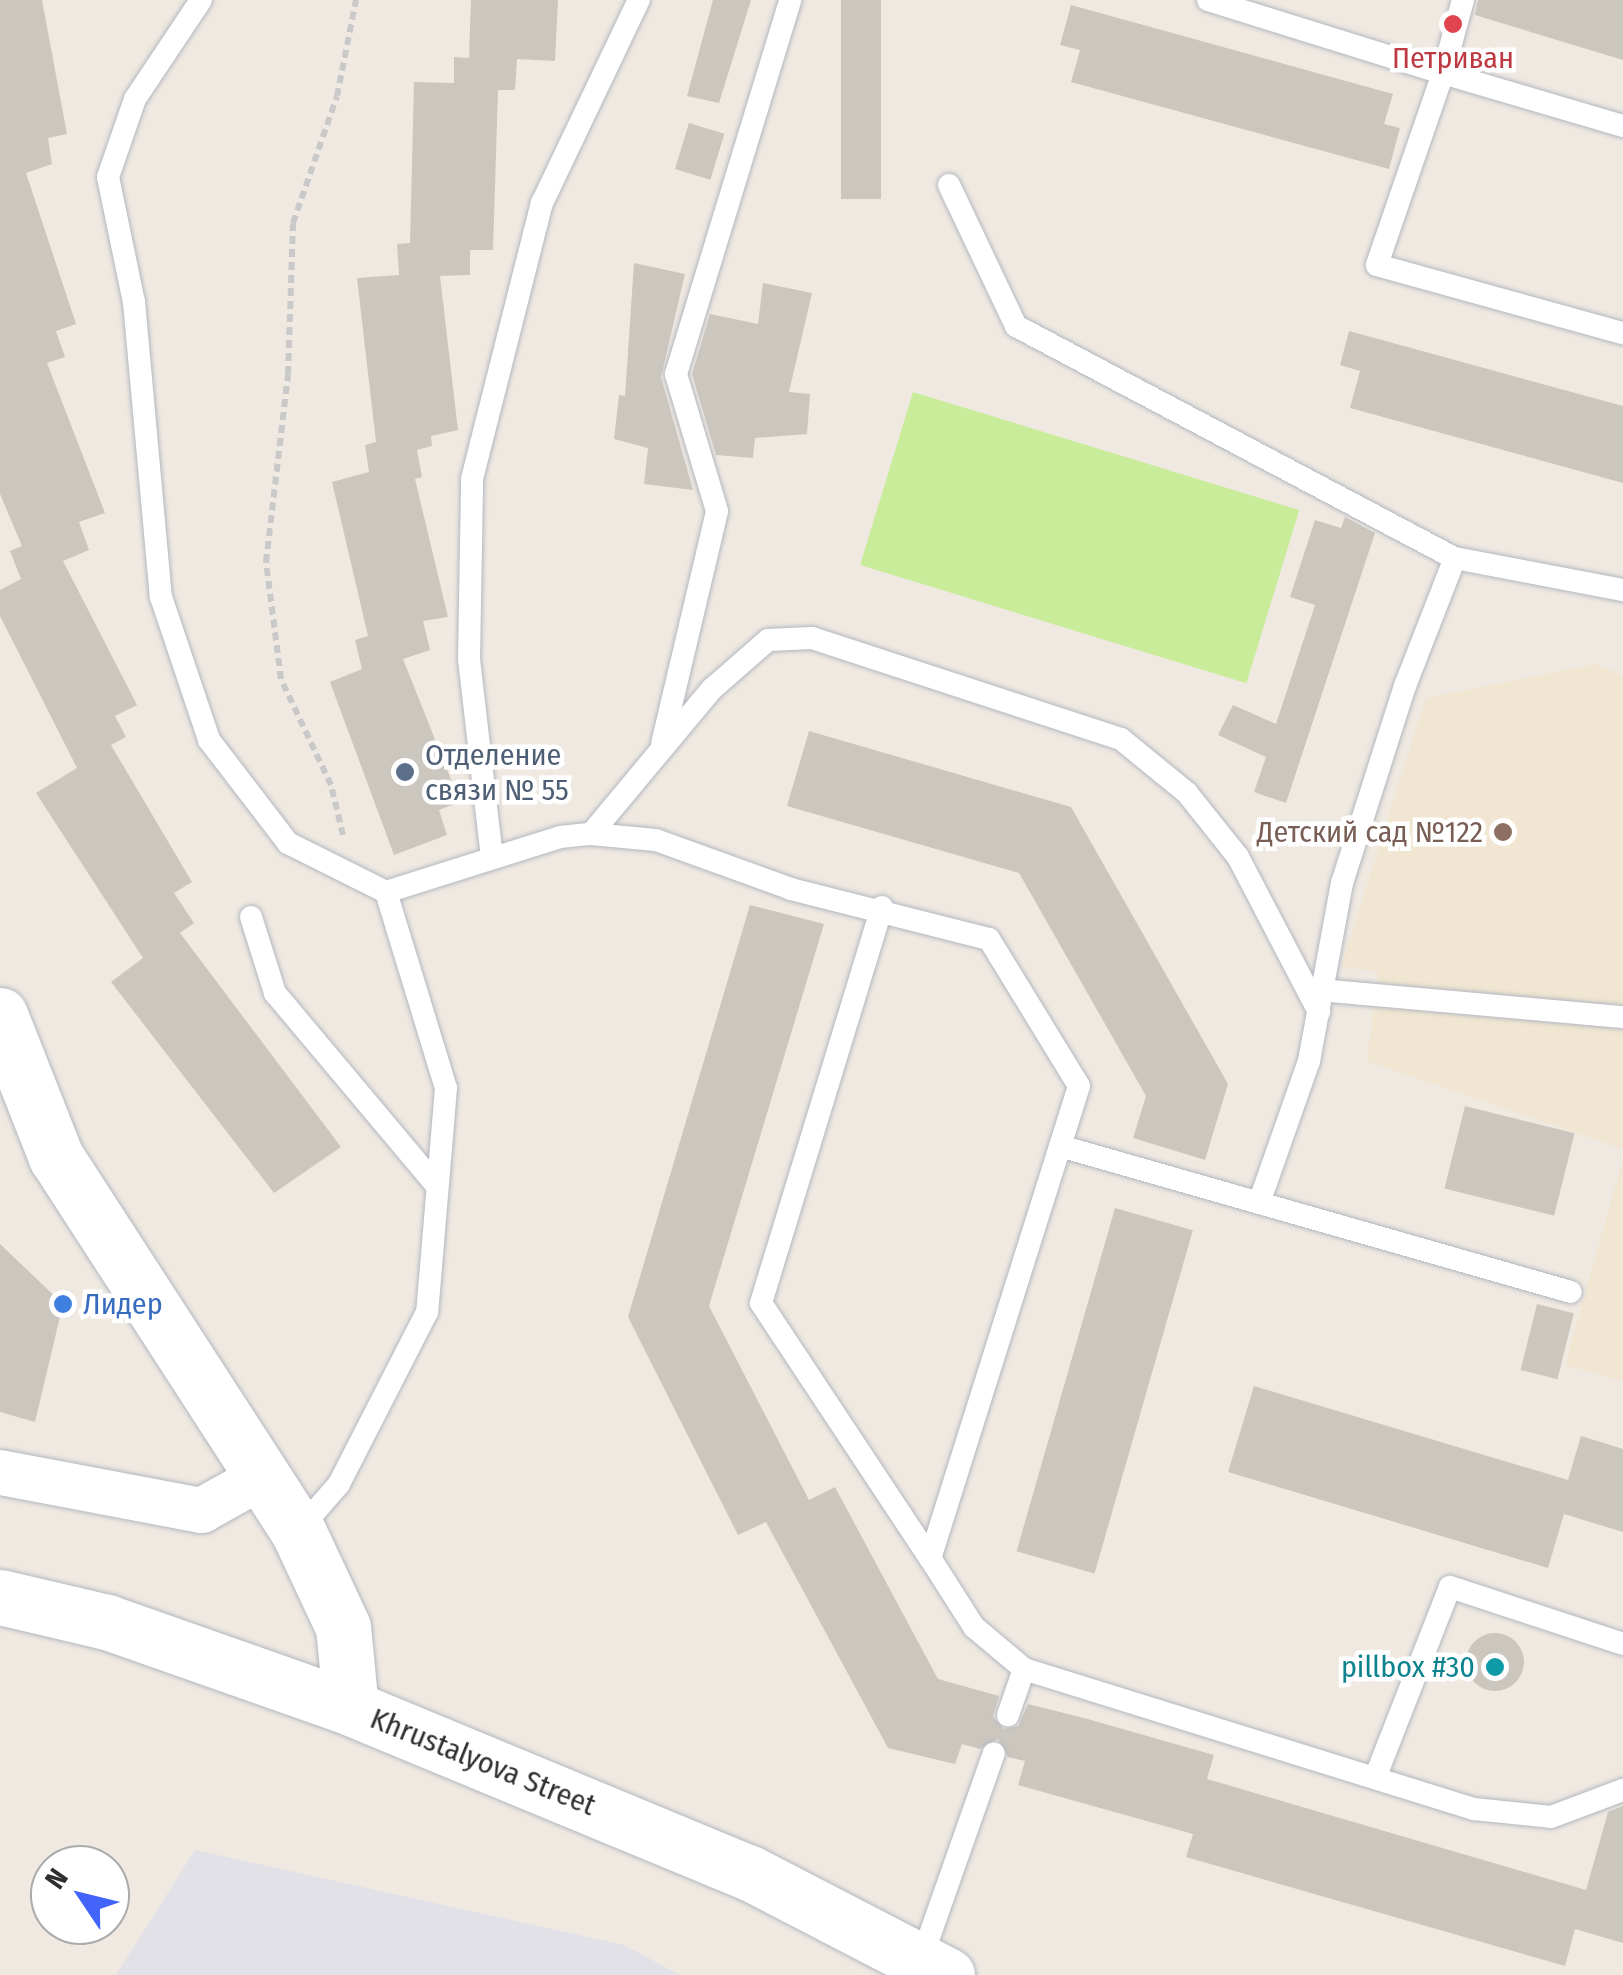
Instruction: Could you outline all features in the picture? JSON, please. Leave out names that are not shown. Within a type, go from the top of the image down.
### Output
[{"type":"main road","points":[[0,1015],[56,1157],[298,1532],[343,1626],[351,1708]]},
{"type":"main road","name":"Khrustalyova Street","points":[[0,1597],[107,1622],[351,1708],[750,1873],[934,1968]]},
{"type":"street","points":[[0,1472],[201,1510],[262,1476]]},
{"type":"lane","points":[[200,0],[135,99],[108,177],[134,302],[160,597],[209,740],[288,844],[386,892],[492,858],[591,834],[656,840],[791,888],[882,907],[989,939],[1079,1086],[930,1558]]},
{"type":"lane","points":[[492,858],[468,659],[472,479],[542,203],[639,0]]},
{"type":"lane","points":[[660,752],[717,512],[676,374],[790,0]]},
{"type":"lane","points":[[1208,0],[1623,126]]},
{"type":"lane","points":[[1462,0],[1443,73],[1377,264],[1623,333]]},
{"type":"lane","points":[[948,186],[1016,326],[1455,558],[1623,590]]},
{"type":"lane","points":[[1259,1203],[1309,1061],[1354,847],[1404,686],[1455,558]]},
{"type":"lane","points":[[591,834],[712,688],[768,640],[812,638],[1121,739],[1188,793],[1238,857],[1319,1001]]},
{"type":"lane","points":[[298,1532],[338,1484],[427,1312],[446,1088],[386,892]]},
{"type":"lane","points":[[882,907],[760,1303],[974,1627],[1024,1669],[1474,1809],[1551,1817],[1623,1790]]},
{"type":"lane","points":[[251,917],[275,994],[436,1185]]},
{"type":"lane","points":[[1319,1001],[1623,1017]]},
{"type":"lane","points":[[1060,1146],[1572,1292]]},
{"type":"lane","points":[[1376,1778],[1450,1587],[1623,1644]]},
{"type":"lane","points":[[1008,1715],[1024,1669]]},
{"type":"lane","points":[[934,1968],[994,1753]]},
{"type":"path","points":[[352,875],[331,785],[281,678],[266,562],[288,374],[293,223],[337,96],[356,0]]},
{"type":"shaded area","name":"Детский сад №122","points":[[1595,664],[1623,675],[1623,1149],[1367,1061],[1378,971],[1341,967],[1426,698]]},
{"type":"shaded area","points":[[1623,1159],[1623,1381],[1565,1365]]},
{"type":"shaded area","points":[[195,1850],[624,1945],[680,1975],[116,1975]]},
{"type":"green space","points":[[913,392],[1299,510],[1246,683],[860,565]]},
{"type":"building","points":[[0,0],[42,0],[67,134],[48,138],[52,164],[26,173],[76,324],[56,331],[65,357],[47,363],[105,513],[79,522],[89,550],[63,561],[137,705],[115,716],[126,737],[111,745],[192,882],[174,893],[194,923],[180,933],[341,1147],[274,1193],[111,982],[143,958],[36,793],[77,768],[0,616],[0,590],[21,579],[10,551],[22,546],[0,494]]},
{"type":"building","points":[[471,0],[558,0],[555,61],[517,59],[515,90],[498,90],[493,250],[470,250],[470,275],[440,276],[458,430],[431,436],[432,446],[417,450],[422,477],[415,479],[448,617],[423,621],[430,650],[403,659],[460,802],[439,810],[447,835],[394,855],[330,682],[362,669],[355,640],[368,636],[332,482],[369,472],[365,445],[376,442],[357,278],[399,275],[397,244],[410,243],[414,82],[454,83],[454,57],[469,58]]},
{"type":"building","points":[[713,0],[751,0],[719,103],[687,96]]},
{"type":"building","points":[[841,0],[881,0],[881,199],[841,199]]},
{"type":"building","points":[[1478,0],[1623,0],[1623,60],[1475,15]]},
{"type":"building","points":[[1071,5],[1393,94],[1384,124],[1400,128],[1389,169],[1071,82],[1080,50],[1060,45]]},
{"type":"building","points":[[689,123],[724,134],[710,180],[675,169]]},
{"type":"building","points":[[634,263],[685,274],[661,377],[693,490],[644,484],[648,448],[614,439],[619,395],[625,396]]},
{"type":"building","points":[[763,283],[812,293],[789,392],[810,394],[807,434],[755,438],[753,458],[716,455],[692,374],[710,314],[758,324]]},
{"type":"building","points":[[1349,331],[1623,406],[1623,483],[1350,408],[1360,371],[1340,365]]},
{"type":"building","points":[[1345,517],[1375,533],[1286,803],[1254,792],[1266,757],[1218,735],[1233,705],[1276,724],[1315,605],[1290,597],[1315,520],[1341,528]]},
{"type":"building","points":[[809,731],[1071,807],[1228,1084],[1205,1160],[1133,1138],[1146,1096],[1019,873],[787,806]]},
{"type":"building","points":[[750,905],[824,924],[709,1306],[809,1500],[835,1487],[938,1679],[999,1696],[993,1717],[1004,1729],[1018,1726],[1028,1704],[1084,1718],[1214,1755],[1207,1779],[1586,1890],[1608,1812],[1623,1806],[1623,1943],[1575,1929],[1565,1966],[1186,1857],[1193,1834],[1018,1785],[1025,1761],[1008,1757],[998,1739],[980,1749],[962,1744],[955,1764],[888,1748],[766,1522],[738,1535],[628,1317]]},
{"type":"building","points":[[1465,1106],[1575,1133],[1554,1216],[1444,1188]]},
{"type":"building","points":[[1115,1208],[1193,1230],[1094,1573],[1017,1551]]},
{"type":"building","points":[[0,1244],[63,1304],[35,1422],[0,1412]]},
{"type":"building","points":[[1537,1304],[1574,1313],[1557,1379],[1521,1370]]},
{"type":"building","points":[[1254,1386],[1568,1480],[1581,1436],[1623,1449],[1623,1532],[1564,1514],[1548,1568],[1228,1472]]},
{"type":"building","name":"pillbox #30","points":[[1495,1633],[1515,1642],[1524,1662],[1515,1682],[1495,1691],[1475,1682],[1466,1662],[1475,1642]]},
{"type":"place","name":"Петриван","points":[[1453,24]]},
{"type":"place","name":"Отделение связи № 55","points":[[405,772]]},
{"type":"place","name":"Детский сад №122","points":[[1503,832]]},
{"type":"place","name":"Лидер","points":[[63,1304]]},
{"type":"place","name":"pillbox #30","points":[[1495,1667]]}]
